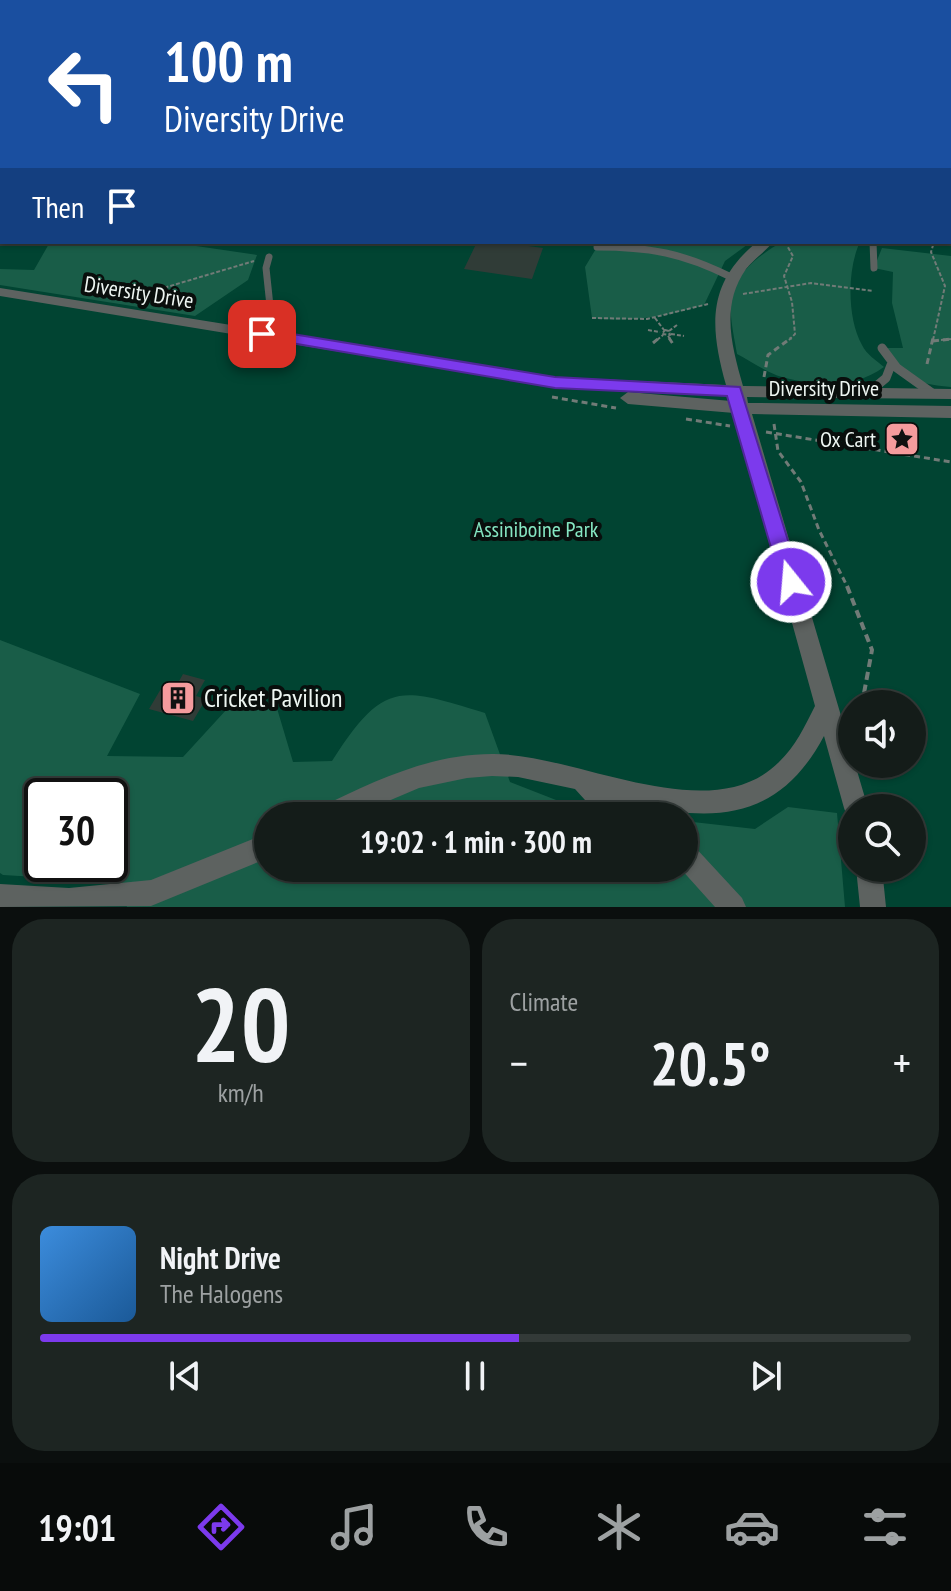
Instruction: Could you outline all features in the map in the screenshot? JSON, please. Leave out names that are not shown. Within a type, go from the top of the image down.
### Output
[{"type":"street","points":[[764,244],[731,277],[724,299],[721,332],[737,399],[852,794]]},
{"type":"street","name":"Diversity Drive","points":[[0,292],[555,382],[583,392],[737,399],[773,409],[951,412]]},
{"type":"street","name":"Diversity Drive","points":[[737,399],[767,391],[951,394]]},
{"type":"street","points":[[358,802],[406,779],[457,766],[518,766],[583,781],[598,781],[664,801],[721,801],[746,796],[783,776],[796,762],[827,707]]},
{"type":"street","points":[[583,781],[611,802]]},
{"type":"street","points":[[111,907],[254,851]]},
{"type":"street","points":[[698,869],[733,907]]},
{"type":"street","points":[[870,882],[873,907]]},
{"type":"street","points":[[0,897],[69,901],[151,893]]},
{"type":"lane","points":[[873,244],[874,268]]},
{"type":"lane","points":[[597,247],[668,249],[731,277]]},
{"type":"lane","points":[[262,334],[270,306],[266,268],[269,257]]},
{"type":"lane","points":[[882,348],[891,365],[932,393]]},
{"type":"lane","points":[[868,393],[886,378],[891,365]]},
{"type":"path","points":[[767,391],[762,363],[795,334],[792,302],[784,276],[793,256],[786,244]]},
{"type":"path","points":[[927,364],[945,286],[931,252],[933,244]]},
{"type":"path","points":[[130,298],[269,257]]},
{"type":"path","points":[[655,318],[673,344]]},
{"type":"path","points":[[653,343],[677,325]]},
{"type":"path","points":[[648,330],[684,336]]},
{"type":"path","points":[[933,341],[951,339]]},
{"type":"path","points":[[773,409],[778,451],[801,482],[819,530],[842,572],[872,650],[865,690]]},
{"type":"green space","name":"Assiniboine Park","points":[[0,244],[951,244],[951,907],[0,907]]},
{"type":"green space","points":[[49,244],[183,244],[257,255],[248,280],[195,316],[0,285],[0,269],[34,270]]},
{"type":"green space","points":[[640,244],[748,244],[725,261],[704,305],[649,318],[592,318],[585,267],[597,247],[637,247]]},
{"type":"green space","points":[[779,244],[859,244],[851,279],[851,308],[864,348],[884,367],[860,379],[821,384],[776,375],[737,354],[731,297],[736,283],[760,256]]},
{"type":"green space","points":[[882,248],[951,256],[951,387],[918,381],[898,366],[882,348],[903,348],[892,303],[893,272],[874,268]]},
{"type":"green space","points":[[0,640],[140,694],[107,756],[183,757],[227,709],[276,705],[293,762],[332,761],[366,716],[381,703],[413,695],[485,713],[510,782],[561,802],[254,802],[254,882],[698,882],[698,823],[755,829],[788,807],[837,813],[838,882],[843,882],[845,907],[127,907],[120,882],[128,882],[128,778],[24,778],[24,876],[0,873]]},
{"type":"building","points":[[476,244],[543,248],[532,279],[464,269]]},
{"type":"building","name":"Cricket Pavilion","points":[[183,674],[205,680],[196,696],[206,699],[193,721],[149,709],[162,687],[174,690]]},
{"type":"place","name":"Ox Cart","points":[[902,439]]},
{"type":"place","name":"Cricket Pavilion","points":[[178,698]]},
{"type":"route","points":[[262,334],[555,382],[734,391],[791,582]]}]
